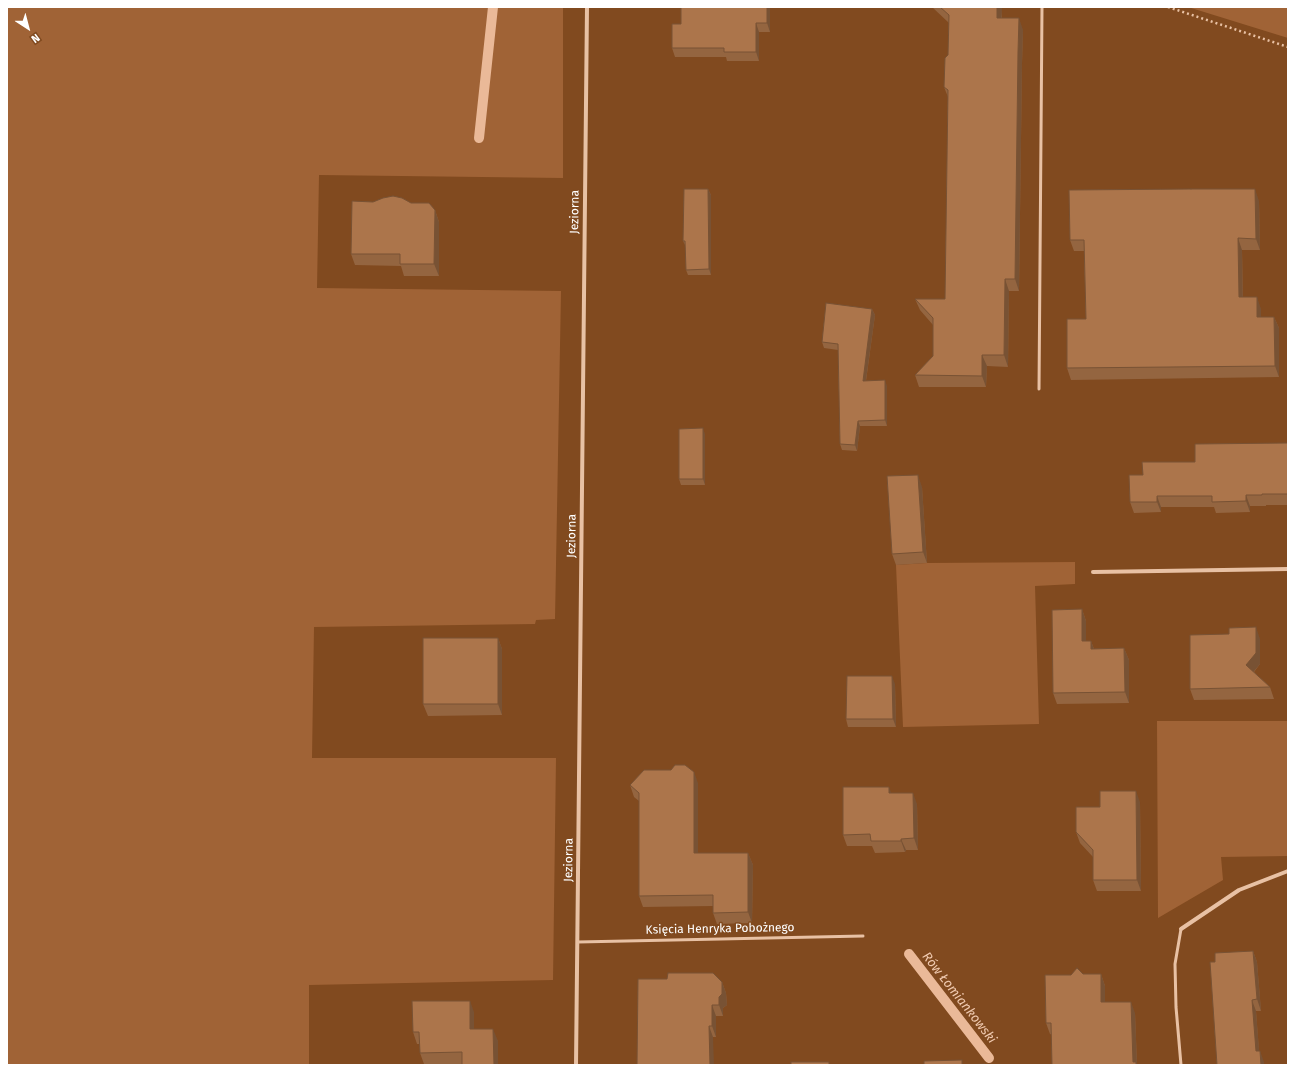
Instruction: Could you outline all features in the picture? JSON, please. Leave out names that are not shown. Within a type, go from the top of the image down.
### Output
[{"type":"street","name":"Jeziorna","points":[[576,1065],[587,7]]},
{"type":"street","points":[[1093,572],[1288,569]]},
{"type":"street","points":[[1181,929],[1239,890],[1288,871]]},
{"type":"lane","points":[[1039,389],[1042,7]]},
{"type":"lane","points":[[1181,929],[1175,964],[1176,1007],[1181,1065]]},
{"type":"lane","name":"Księcia Henryka Pobożnego","points":[[578,942],[862,936]]},
{"type":"path","points":[[1168,7],[1288,47]]},
{"type":"shaded area","points":[[7,7],[563,7],[563,178],[319,175],[317,288],[561,291],[555,619],[536,620],[535,624],[314,627],[312,758],[556,758],[553,980],[309,985],[309,1065],[7,1065]]},
{"type":"shaded area","points":[[1188,7],[1288,7],[1288,38]]},
{"type":"shaded area","points":[[1075,562],[1075,584],[1035,586],[1039,724],[903,727],[896,565],[927,563]]},
{"type":"shaded area","points":[[1157,721],[1288,721],[1288,856],[1221,857],[1223,880],[1158,918]]},
{"type":"building","points":[[681,7],[767,7],[767,23],[756,23],[756,52],[724,52],[724,48],[672,48],[672,24],[681,24]]},
{"type":"building","points":[[940,7],[997,7],[997,18],[1019,18],[1015,279],[1005,279],[1004,355],[982,355],[982,376],[915,375],[933,356],[933,318],[915,299],[945,299],[948,90],[944,87],[945,58],[948,55],[949,15]]},
{"type":"building","points":[[684,189],[708,189],[709,269],[686,270],[685,241],[683,241]]},
{"type":"building","points":[[1255,189],[1256,239],[1238,238],[1239,297],[1257,297],[1257,317],[1274,317],[1275,366],[1067,368],[1067,319],[1086,319],[1084,240],[1070,240],[1069,190]]},
{"type":"building","points":[[393,196],[402,198],[411,203],[429,203],[435,210],[434,264],[400,264],[400,254],[351,254],[352,201],[373,202]]},
{"type":"building","points":[[826,303],[872,309],[863,381],[885,380],[885,420],[858,421],[855,445],[840,444],[838,344],[822,342]]},
{"type":"building","points":[[703,428],[703,479],[679,479],[679,429]]},
{"type":"building","points":[[1288,443],[1288,494],[1246,495],[1246,501],[1212,502],[1212,496],[1157,496],[1157,502],[1130,502],[1129,475],[1143,475],[1142,462],[1195,462],[1195,444]]},
{"type":"building","points":[[918,475],[923,552],[892,554],[887,476]]},
{"type":"building","points":[[1082,609],[1082,641],[1091,641],[1091,649],[1124,648],[1125,692],[1053,693],[1052,610]]},
{"type":"building","points":[[1256,627],[1256,653],[1246,665],[1270,687],[1190,689],[1190,635],[1229,634],[1229,628]]},
{"type":"building","points":[[423,638],[498,638],[498,704],[423,704]]},
{"type":"building","points":[[847,676],[892,676],[893,719],[846,719]]},
{"type":"building","points":[[675,765],[685,765],[694,772],[694,853],[748,853],[748,912],[713,913],[713,895],[639,896],[639,793],[630,785],[644,770],[671,770]]},
{"type":"building","points":[[843,787],[889,787],[889,793],[913,793],[914,838],[901,839],[901,841],[871,841],[870,834],[843,835]]},
{"type":"building","points":[[1100,791],[1136,791],[1137,880],[1093,880],[1093,850],[1076,832],[1076,807],[1100,807]]},
{"type":"building","points":[[1253,951],[1257,999],[1252,1000],[1256,1051],[1260,1051],[1261,1065],[1217,1065],[1210,962],[1215,962],[1215,953]]},
{"type":"building","points":[[1077,968],[1083,974],[1101,974],[1101,1002],[1131,1002],[1133,1062],[1136,1062],[1136,1065],[1052,1065],[1051,1023],[1046,1023],[1045,975],[1071,975]]},
{"type":"building","points":[[668,973],[713,973],[722,982],[722,994],[719,997],[719,1005],[712,1005],[712,1026],[709,1026],[710,1065],[637,1065],[638,979],[667,979]]},
{"type":"building","points":[[412,1001],[470,1001],[470,1029],[493,1029],[494,1065],[462,1065],[462,1052],[420,1053],[419,1032],[413,1032]]},
{"type":"building","points":[[962,1060],[962,1065],[924,1065],[924,1061]]},
{"type":"building","points":[[791,1062],[829,1062],[829,1065],[791,1065]]},
{"type":"building","points":[[985,1064],[985,1065],[962,1065]]},
{"type":"waterway","points":[[479,138],[493,7]]},
{"type":"waterway","name":"Rów Łomiankowski","points":[[909,954],[989,1058]]}]
